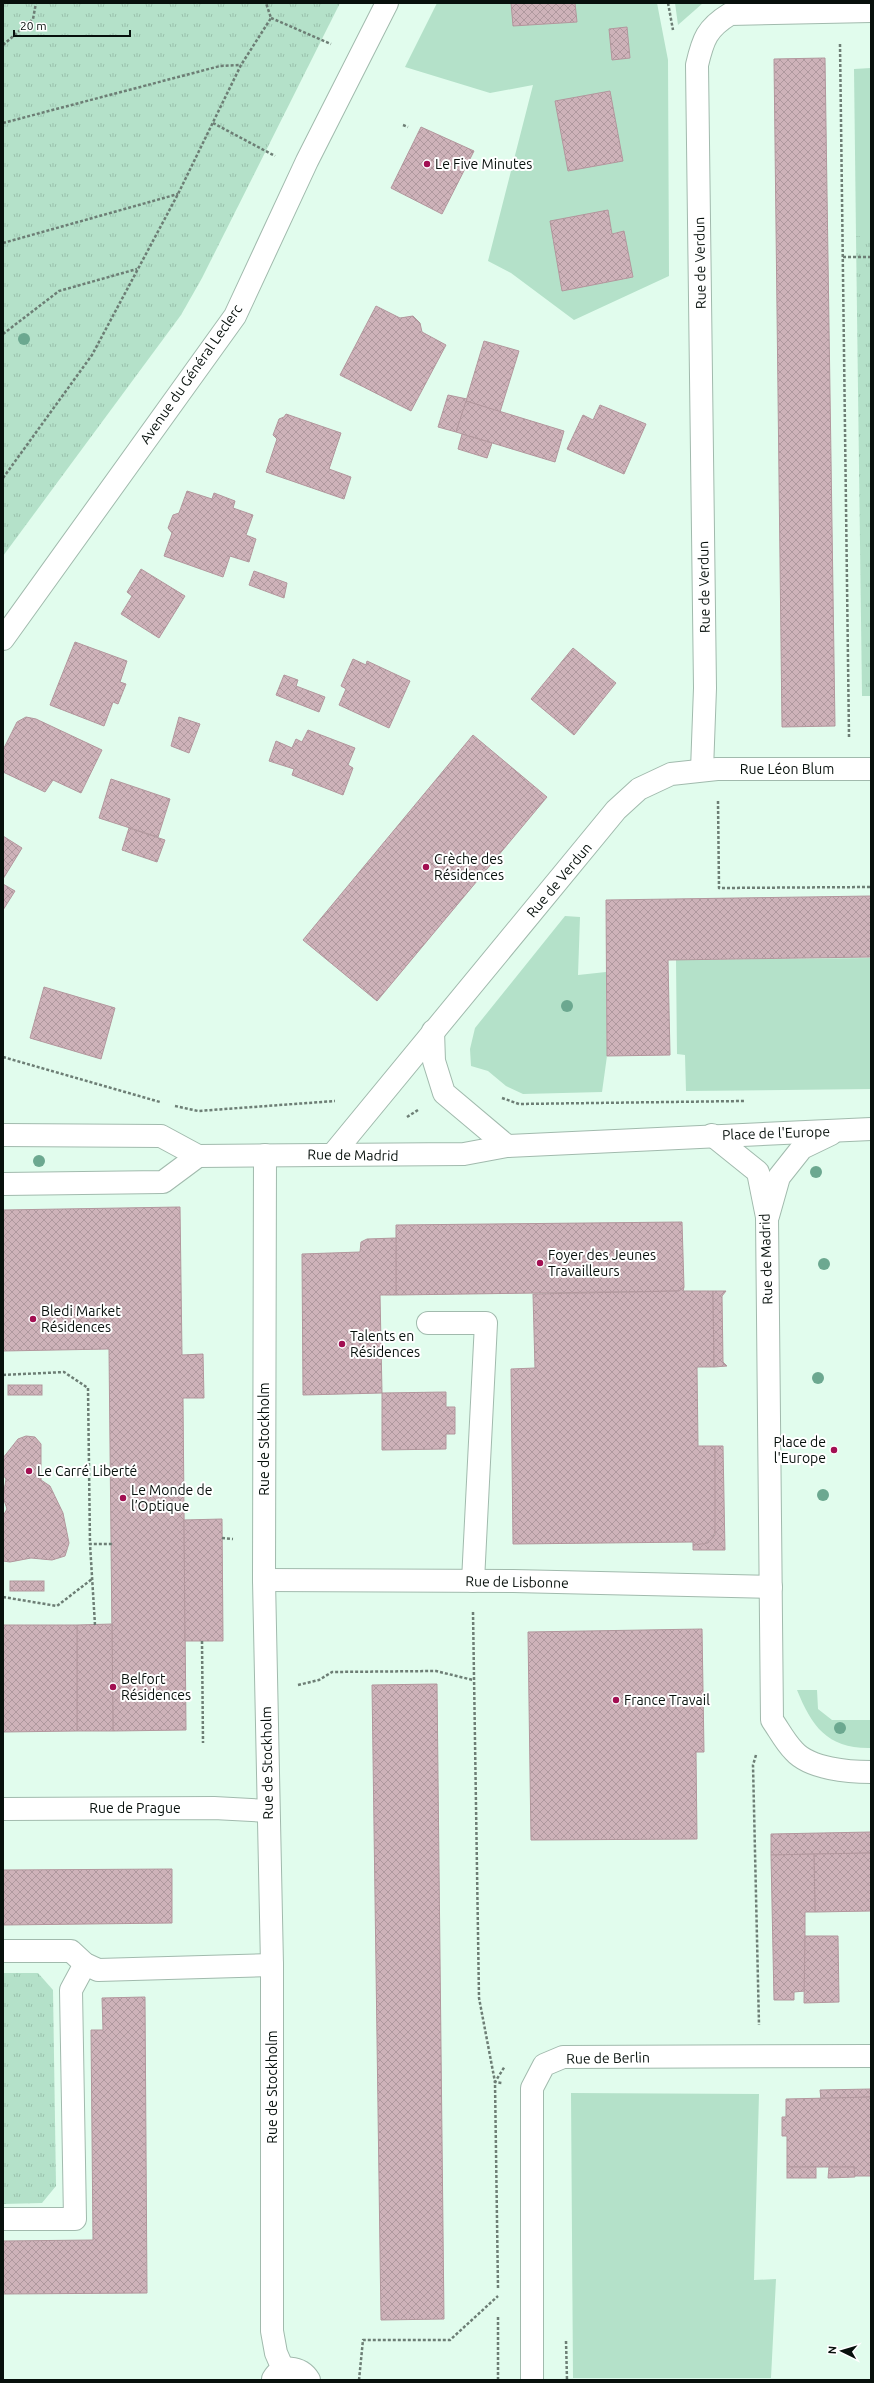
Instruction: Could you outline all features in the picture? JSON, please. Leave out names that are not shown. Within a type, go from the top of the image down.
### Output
[{"type":"street","name":"Avenue du Général Leclerc","points":[[3,639],[235,316],[307,162],[387,3]]},
{"type":"street","name":"Rue de Verdun","points":[[333,1154],[616,810],[639,789],[671,774],[702,770],[705,688],[697,65],[702,41],[714,24],[730,14],[871,11]]},
{"type":"street","name":"Rue Léon Blum","points":[[702,770],[871,769]]},
{"type":"street","points":[[433,1031],[434,1061],[444,1093],[507,1146]]},
{"type":"street","name":"Place de l'Europe","points":[[712,1136],[871,1129]]},
{"type":"street","name":"Place de l'Europe","points":[[767,1217],[779,1177],[802,1148],[839,1130]]},
{"type":"street","name":"Rue de Madrid","points":[[3,1135],[161,1136],[198,1156],[464,1154],[507,1146],[712,1136],[758,1172],[767,1217],[771,1587]]},
{"type":"street","name":"Rue de Stockholm","points":[[265,1155],[264,1580],[272,1965],[272,2331],[278,2375]]},
{"type":"street","points":[[3,1184],[163,1182],[198,1156]]},
{"type":"street","points":[[428,1323],[486,1323],[473,1581]]},
{"type":"street","name":"Rue de Lisbonne","points":[[264,1580],[473,1581],[771,1587]]},
{"type":"street","points":[[771,1587],[772,1720],[794,1752],[818,1765],[851,1772],[871,1772]]},
{"type":"street","name":"Rue de Prague","points":[[3,1809],[214,1808],[268,1811]]},
{"type":"street","points":[[3,1951],[71,1951],[85,1964],[98,1970],[272,1965]]},
{"type":"street","points":[[3,2219],[75,2219],[71,1990],[85,1964]]},
{"type":"street","name":"Rue de Berlin","points":[[532,2380],[532,2088],[544,2065],[563,2057],[871,2056]]},
{"type":"street","points":[[278,2375],[295,2368],[305,2374],[309,2380]]},
{"type":"path","points":[[3,45],[33,19],[36,3]]},
{"type":"path","points":[[266,3],[271,18],[360,56]]},
{"type":"path","points":[[839,12],[850,769]]},
{"type":"path","points":[[3,478],[92,355],[178,194],[214,123],[240,65],[271,18]]},
{"type":"path","points":[[3,122],[220,66],[240,65]]},
{"type":"path","points":[[214,123],[264,150]]},
{"type":"path","points":[[403,124],[408,127]]},
{"type":"path","points":[[3,243],[178,194]]},
{"type":"path","points":[[843,257],[871,257]]},
{"type":"path","points":[[3,334],[60,291],[138,269]]},
{"type":"path","points":[[719,836],[719,888],[871,887]]},
{"type":"path","points":[[3,1057],[160,1102],[198,1110],[348,1100],[366,1112]]},
{"type":"path","points":[[405,1118],[444,1093]]},
{"type":"path","points":[[497,1095],[519,1104],[752,1101]]},
{"type":"path","points":[[3,1375],[64,1372],[88,1388],[90,1544],[95,1625]]},
{"type":"path","points":[[90,1544],[112,1544]]},
{"type":"path","points":[[3,1597],[57,1606],[92,1579]]},
{"type":"path","points":[[473,1581],[473,1680],[479,1998],[495,2082],[498,2304]]},
{"type":"path","points":[[202,1641],[203,1743]]},
{"type":"path","points":[[266,1691],[319,1680],[332,1672],[436,1671],[473,1680]]},
{"type":"path","points":[[760,2056],[753,1765],[762,1732],[772,1720]]},
{"type":"path","points":[[495,2082],[507,2064]]},
{"type":"path","points":[[495,2082],[532,2088]]},
{"type":"path","points":[[359,2380],[363,2340],[450,2340],[498,2296]]},
{"type":"path","points":[[498,2311],[498,2380]]},
{"type":"green space","points":[[3,3],[340,3],[202,278],[181,315],[3,556]]},
{"type":"green space","points":[[437,3],[657,3],[668,60],[669,276],[574,320],[511,273],[488,261],[533,85],[490,93],[405,67]]},
{"type":"green space","points":[[675,3],[703,3],[678,25]]},
{"type":"green space","points":[[871,68],[871,236],[856,236],[854,69]]},
{"type":"green space","points":[[856,236],[871,236],[871,696],[862,696]]},
{"type":"green space","points":[[565,916],[580,917],[578,975],[606,972],[607,1056],[602,1092],[523,1094],[506,1086],[488,1071],[471,1066],[470,1049],[475,1028]]},
{"type":"green space","points":[[871,958],[871,1089],[686,1091],[685,1055],[677,1054],[676,960]]},
{"type":"green space","points":[[797,1690],[817,1690],[818,1709],[832,1720],[871,1720],[871,1748],[843,1745],[824,1733],[809,1715]]},
{"type":"green space","points":[[3,1973],[38,1973],[53,1990],[56,2186],[42,2203],[3,2204]]},
{"type":"green space","points":[[571,2093],[759,2094],[754,2280],[776,2279],[771,2378],[573,2378]]},
{"type":"building","points":[[511,3],[575,3],[577,22],[513,26]]},
{"type":"building","points":[[627,27],[630,58],[612,60],[609,29]]},
{"type":"building","points":[[825,58],[835,726],[782,727],[774,59]]},
{"type":"building","points":[[610,91],[623,161],[568,171],[555,101]]},
{"type":"building","points":[[421,127],[474,151],[442,214],[391,188]]},
{"type":"building","points":[[608,210],[612,234],[624,231],[633,277],[562,291],[550,221]]},
{"type":"building","points":[[376,306],[400,318],[413,316],[420,323],[422,332],[446,345],[411,411],[340,375]]},
{"type":"building","points":[[484,341],[519,351],[500,412],[466,401]]},
{"type":"building","points":[[448,395],[467,399],[456,432],[438,427]]},
{"type":"building","points":[[466,401],[564,431],[555,462],[456,432]]},
{"type":"building","points":[[600,405],[646,424],[624,474],[567,449],[583,415],[593,420]]},
{"type":"building","points":[[286,414],[341,433],[329,469],[351,477],[344,499],[266,472],[277,439],[273,435],[279,419],[284,417]]},
{"type":"building","points":[[462,434],[492,443],[487,458],[458,449]]},
{"type":"building","points":[[187,491],[212,499],[214,493],[235,501],[233,508],[253,515],[246,535],[256,539],[249,562],[230,556],[223,577],[164,556],[172,533],[168,528],[173,515],[179,513]]},
{"type":"building","points":[[141,569],[185,596],[159,638],[121,614],[132,596],[127,592]]},
{"type":"building","points":[[254,571],[287,583],[284,598],[249,585]]},
{"type":"building","points":[[75,642],[127,661],[120,682],[126,684],[118,704],[113,702],[104,726],[50,705]]},
{"type":"building","points":[[573,648],[616,683],[574,735],[531,699]]},
{"type":"building","points":[[353,659],[366,665],[367,661],[410,681],[389,728],[339,705],[346,689],[341,686]]},
{"type":"building","points":[[284,675],[298,680],[296,686],[325,697],[319,712],[276,695]]},
{"type":"building","points":[[26,717],[36,719],[102,750],[81,793],[53,780],[45,792],[3,772],[3,750],[17,722]]},
{"type":"building","points":[[179,717],[200,724],[189,753],[171,746]]},
{"type":"building","points":[[308,730],[355,748],[348,765],[353,768],[343,795],[292,775],[294,769],[269,761],[276,741],[292,748],[296,739],[302,742]]},
{"type":"building","name":"Crèche des Résidences","points":[[473,735],[547,797],[377,1001],[303,940]]},
{"type":"building","points":[[111,779],[170,799],[158,837],[99,818]]},
{"type":"building","points":[[129,828],[165,840],[157,862],[122,850]]},
{"type":"building","points":[[3,836],[22,848],[3,879]]},
{"type":"building","points":[[3,884],[15,891],[3,910]]},
{"type":"building","points":[[871,896],[871,957],[668,960],[670,1055],[607,1056],[606,900]]},
{"type":"building","points":[[44,987],[115,1008],[101,1059],[30,1038]]},
{"type":"building","points":[[180,1207],[182,1355],[203,1354],[204,1398],[183,1398],[186,1730],[113,1731],[109,1349],[3,1351],[3,1210]]},
{"type":"building","name":"Foyer des Jeunes Travailleurs","points":[[682,1222],[684,1287],[679,1291],[396,1295],[396,1225]]},
{"type":"building","name":"Talents en Résidences","points":[[396,1238],[396,1295],[380,1295],[382,1393],[303,1395],[302,1254],[360,1252],[361,1242],[367,1239]]},
{"type":"building","points":[[684,1287],[683,1291],[713,1291],[714,1367],[697,1367],[698,1446],[715,1446],[716,1529],[712,1540],[702,1545],[693,1545],[693,1542],[513,1544],[511,1369],[535,1368],[533,1294],[679,1291]]},
{"type":"building","points":[[713,1291],[726,1291],[722,1296],[723,1362],[727,1366],[714,1367]]},
{"type":"building","points":[[8,1385],[42,1385],[42,1395],[8,1395]]},
{"type":"building","points":[[446,1392],[446,1407],[455,1407],[455,1434],[446,1434],[446,1449],[382,1450],[382,1393]]},
{"type":"building","points":[[26,1436],[35,1437],[41,1444],[41,1480],[50,1486],[63,1513],[69,1543],[65,1556],[52,1560],[31,1558],[10,1562],[3,1561],[3,1516],[7,1509],[3,1497],[6,1479],[3,1475],[3,1458],[18,1439]]},
{"type":"building","points":[[715,1446],[723,1446],[725,1550],[693,1550],[693,1545],[708,1543],[715,1535]]},
{"type":"building","points":[[222,1519],[223,1641],[185,1641],[184,1520]]},
{"type":"building","points":[[10,1581],[44,1581],[44,1591],[10,1591]]},
{"type":"building","points":[[112,1624],[113,1731],[77,1731],[77,1625]]},
{"type":"building","points":[[3,1625],[77,1625],[77,1731],[3,1732]]},
{"type":"building","name":"France Travail","points":[[702,1629],[704,1752],[696,1752],[697,1839],[531,1840],[528,1632]]},
{"type":"building","points":[[437,1684],[444,2319],[381,2320],[372,1685]]},
{"type":"building","points":[[871,1832],[871,1853],[771,1855],[771,1834]]},
{"type":"building","points":[[871,1853],[871,1911],[815,1912],[814,1854]]},
{"type":"building","points":[[814,1854],[815,1912],[805,1912],[805,1991],[794,1992],[794,2000],[774,2000],[771,1855]]},
{"type":"building","points":[[172,1869],[172,1923],[3,1925],[3,1870]]},
{"type":"building","points":[[805,1936],[838,1936],[839,2002],[804,2003]]},
{"type":"building","points":[[145,1997],[147,2293],[3,2294],[3,2241],[93,2240],[91,2030],[103,2030],[102,1998]]},
{"type":"building","points":[[871,2089],[871,2097],[821,2099],[820,2090]]},
{"type":"building","points":[[871,2097],[871,2176],[854,2176],[854,2167],[787,2167],[787,2136],[782,2136],[782,2117],[786,2117],[786,2099]]},
{"type":"building","points":[[787,2167],[816,2167],[816,2178],[787,2178]]},
{"type":"building","points":[[829,2167],[854,2167],[855,2177],[828,2178]]},
{"type":"place","name":"Le Five Minutes","points":[[427,164]]},
{"type":"place","name":"Crèche des Résidences","points":[[426,867]]},
{"type":"place","name":"Foyer des Jeunes Travailleurs","points":[[540,1263]]},
{"type":"place","name":"Bledi Market Résidences","points":[[33,1319]]},
{"type":"place","name":"Talents en Résidences","points":[[342,1344]]},
{"type":"place","name":"Place de l'Europe","points":[[834,1450]]},
{"type":"place","name":"Le Carré Liberté","points":[[29,1471]]},
{"type":"place","name":"Le Monde de l’Optique","points":[[123,1498]]},
{"type":"place","name":"Belfort Résidences","points":[[113,1687]]},
{"type":"place","name":"France Travail","points":[[616,1700]]}]
